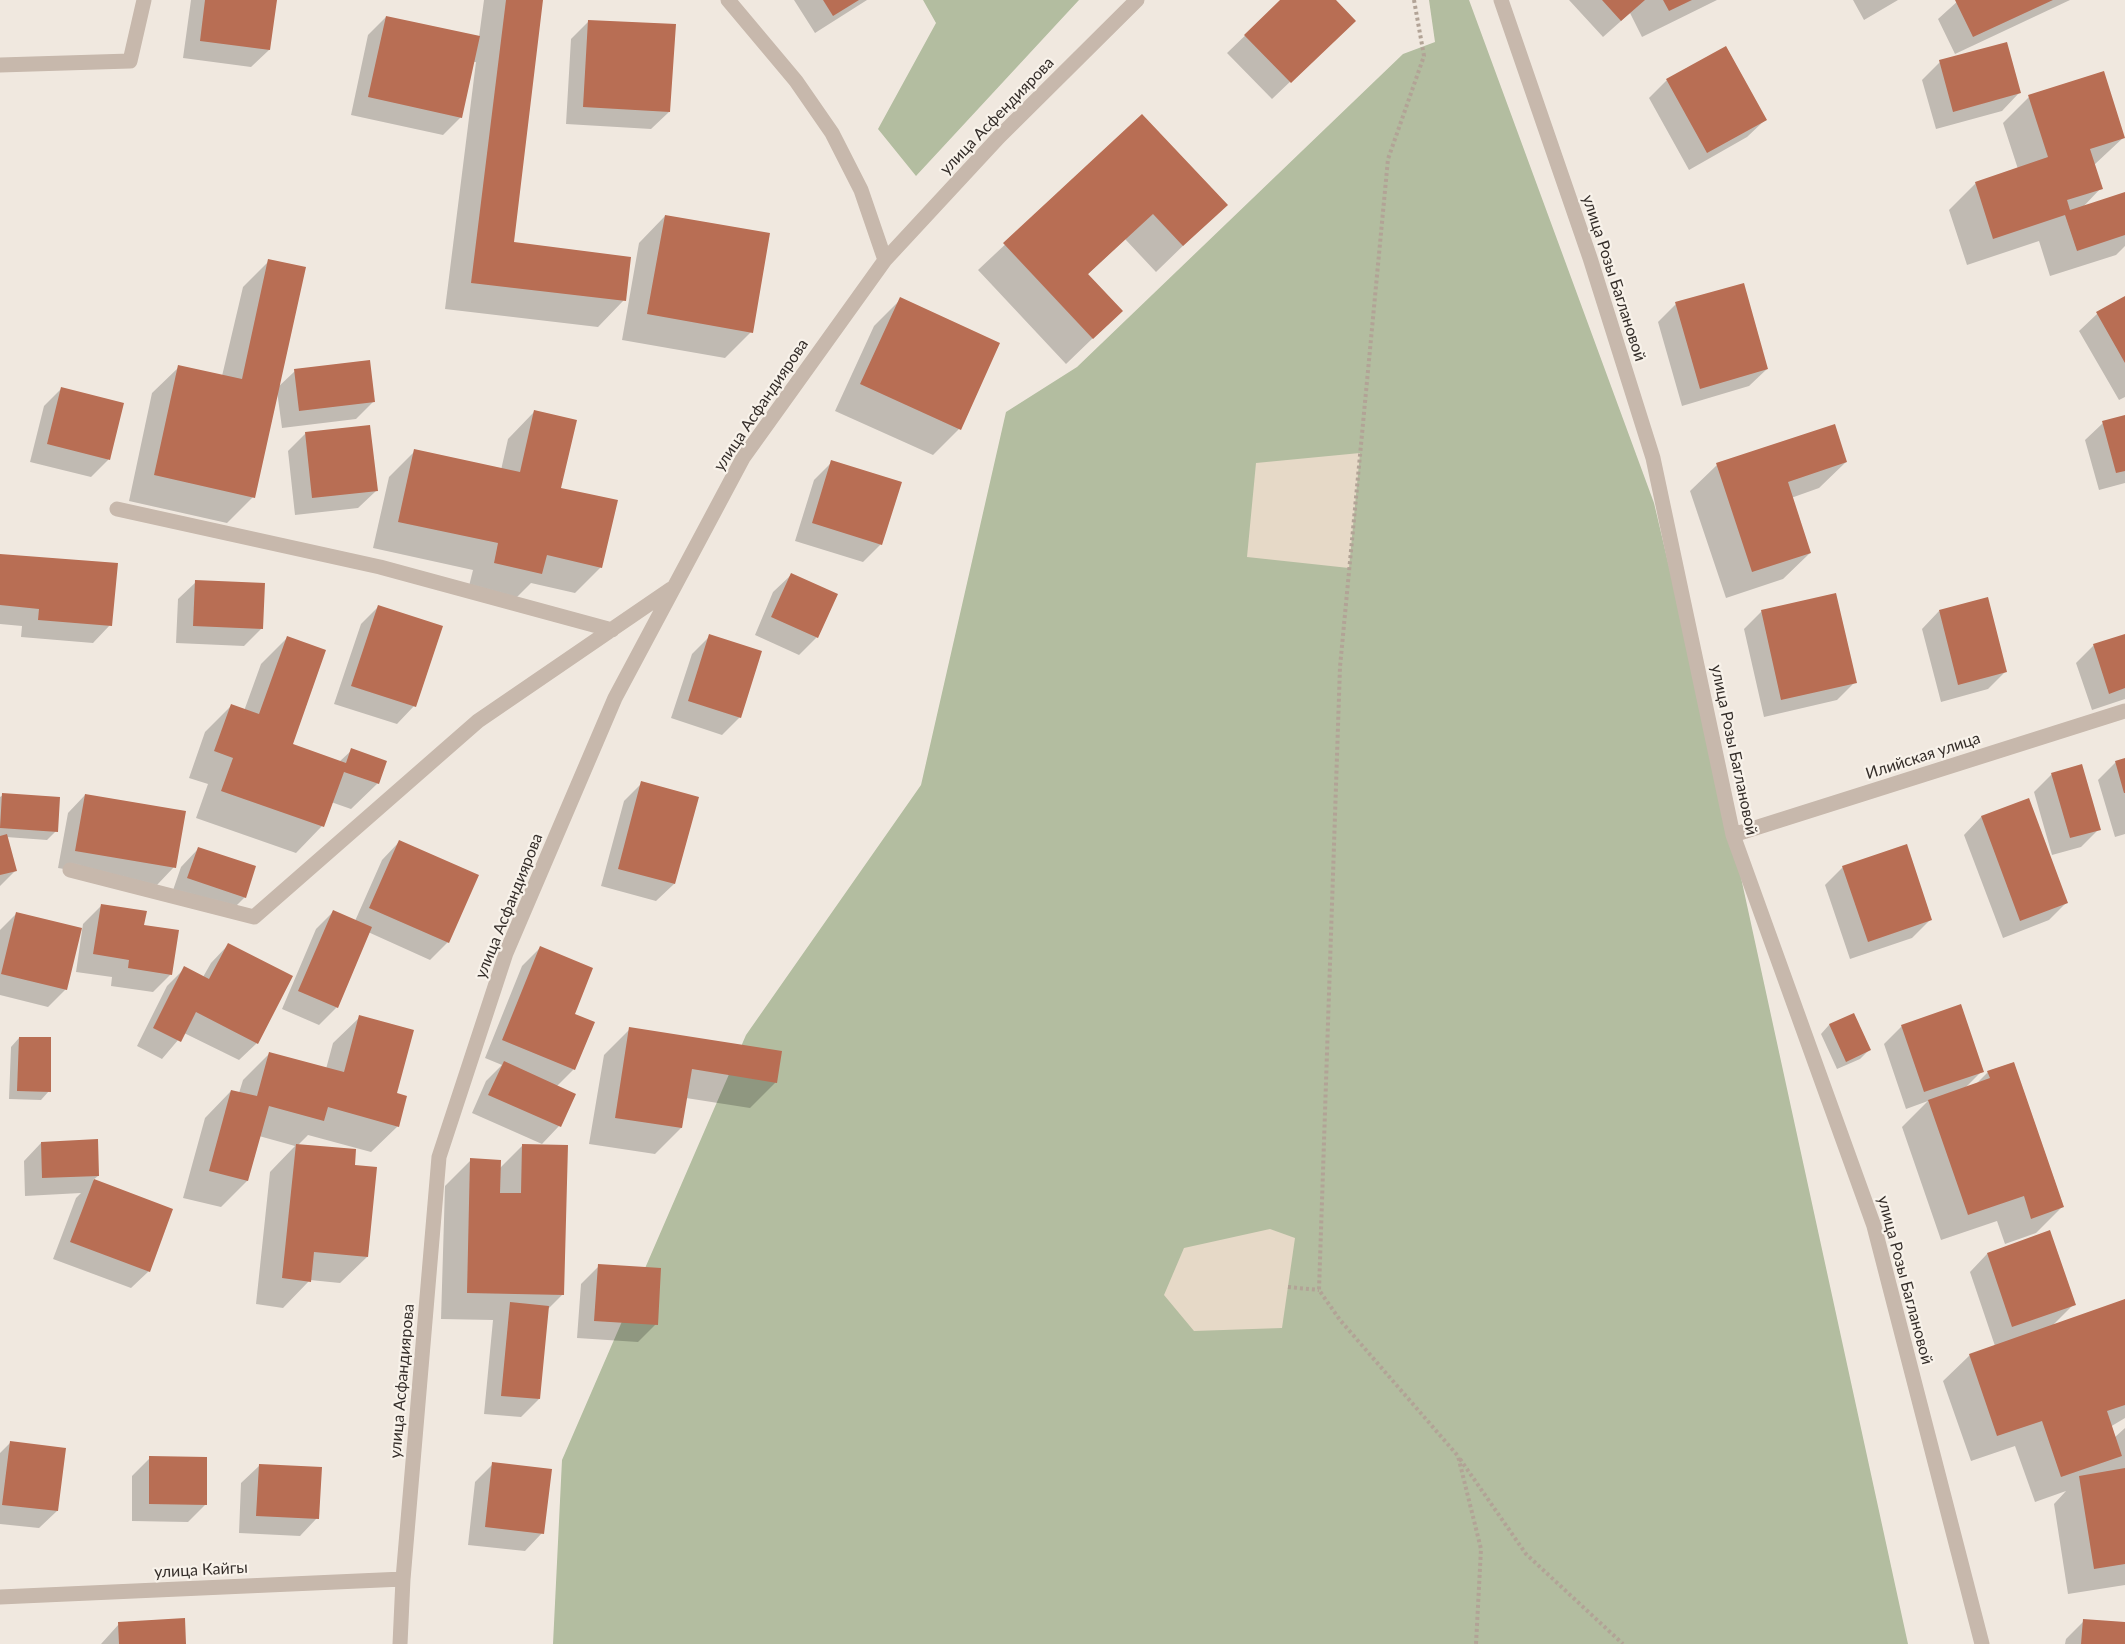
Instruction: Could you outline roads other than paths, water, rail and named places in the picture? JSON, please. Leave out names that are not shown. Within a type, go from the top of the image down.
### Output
[{"type":"street","points":[[0,65],[130,61],[144,0]]},
{"type":"street","points":[[728,0],[795,81],[832,133],[861,190],[885,260]]},
{"type":"street","name":"улица Асфендиярова","points":[[885,260],[999,137],[1137,0]]},
{"type":"street","name":"улица Розы Баглановой","points":[[1501,0],[1590,258],[1653,458],[1733,835],[1874,1226],[1982,1644]]},
{"type":"street","name":"улица Асфандиярова","points":[[400,1644],[403,1579],[439,1158],[506,953],[615,698],[743,458],[885,260]]},
{"type":"street","points":[[117,509],[380,567],[612,630]]},
{"type":"street","points":[[70,870],[255,917],[478,721],[674,588]]},
{"type":"street","name":"Илийская улица","points":[[1733,835],[2125,711]]},
{"type":"street","name":"улица Кайгы","points":[[0,1597],[403,1579]]}]
